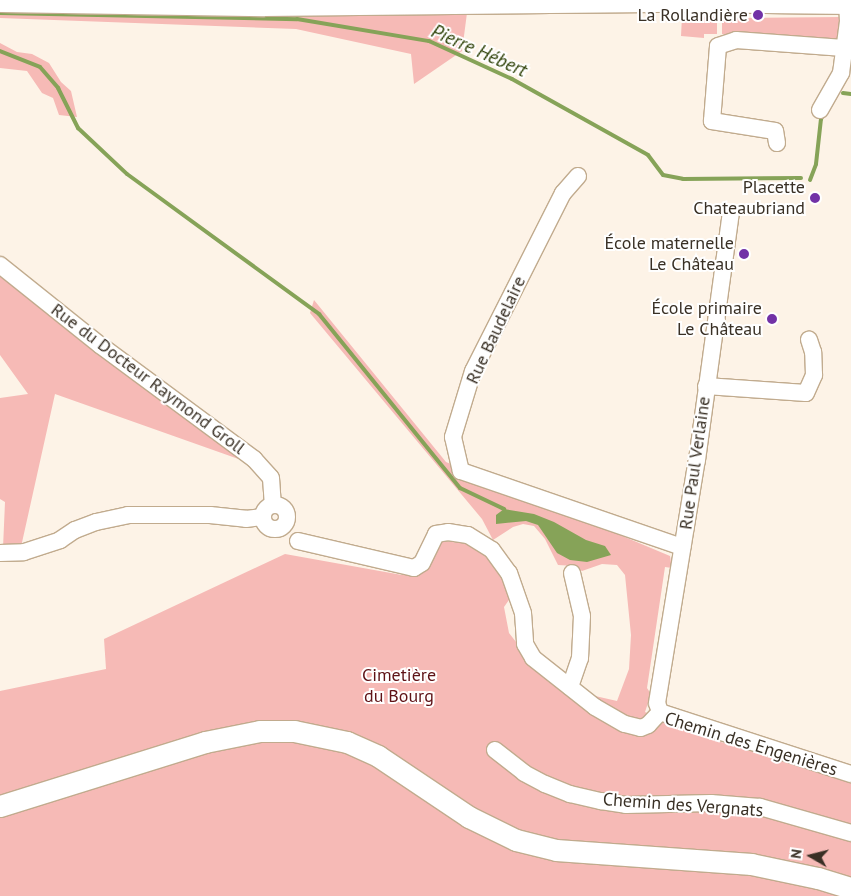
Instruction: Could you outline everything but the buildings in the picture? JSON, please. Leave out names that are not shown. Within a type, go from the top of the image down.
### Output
[{"type":"main road","points":[[0,1],[264,3],[848,2]]},
{"type":"main road","points":[[0,806],[205,742],[260,730],[294,731],[348,742],[378,756],[469,817],[516,840],[556,850],[751,864],[818,878],[851,888]]},
{"type":"street","points":[[820,110],[841,73],[848,21],[848,2]]},
{"type":"street","points":[[777,143],[776,131],[712,121],[718,46],[736,40],[844,48]]},
{"type":"street","name":"Rue Baudelaire","points":[[578,176],[563,193],[473,371],[453,437],[461,471],[682,547]]},
{"type":"street","name":"Rue Paul Verlaine","points":[[660,712],[657,703],[697,460],[730,213]]},
{"type":"street","name":"Rue du Docteur Raymond Groll","points":[[0,265],[100,345],[254,459],[271,478],[268,511],[246,520],[210,515],[128,515],[96,522],[75,530],[60,540],[24,552],[0,552]]},
{"type":"street","points":[[706,386],[806,393],[814,375],[813,352],[809,340]]},
{"type":"street","points":[[298,541],[414,568],[422,563],[436,534],[448,532],[468,535],[492,550],[509,573],[523,613],[525,644],[534,658],[570,687],[580,658],[582,616],[572,573]]},
{"type":"street","name":"Chemin des Engenières","points":[[570,687],[595,707],[625,724],[641,728],[648,725],[660,712],[851,774]]},
{"type":"street","name":"Chemin des Vergnats","points":[[495,750],[524,773],[570,794],[626,805],[711,803],[760,807],[851,833]]},
{"type":"green space","points":[[0,8],[467,13],[462,51],[414,84],[411,54],[296,29],[0,18]]},
{"type":"green space","points":[[682,16],[717,17],[717,34],[704,34],[704,38],[681,36]]},
{"type":"green space","points":[[841,17],[840,35],[835,42],[722,34],[722,18]]},
{"type":"green space","points":[[0,43],[17,52],[32,54],[49,63],[61,82],[71,91],[77,117],[59,115],[53,98],[42,93],[27,71],[0,68]]},
{"type":"green space","points":[[0,272],[247,462],[55,394],[21,547],[3,548],[5,502],[0,499],[0,398],[28,394],[0,355]]},
{"type":"green space","name":"Cimetière du Bourg","points":[[314,300],[446,462],[670,556],[672,568],[665,567],[647,688],[651,694],[645,712],[694,734],[851,781],[851,896],[0,896],[0,691],[106,669],[104,639],[285,554],[402,575],[442,541],[472,544],[497,567],[511,597],[504,607],[509,633],[531,661],[569,690],[617,701],[629,669],[631,635],[625,575],[617,565],[602,564],[582,571],[575,566],[558,565],[545,539],[534,526],[523,524],[513,527],[493,540],[482,519],[310,313]]},
{"type":"shaded area","points":[[504,509],[534,514],[554,522],[586,540],[605,546],[611,555],[587,562],[570,560],[557,553],[538,525],[526,521],[496,524],[496,515]]},
{"type":"waterway","name":"Pierre Hébert","points":[[0,13],[297,19],[429,41],[512,79],[648,155],[663,175],[683,179],[801,178]]},
{"type":"waterway","name":"Pierre Hébert","points":[[0,51],[40,67],[58,88],[78,128],[127,174],[319,314],[460,488],[504,509]]},
{"type":"waterway","name":"Pierre Hébert","points":[[843,93],[851,94]]},
{"type":"waterway","name":"Pierre Hébert","points":[[810,180],[816,164],[821,119],[824,113]]},
{"type":"place","name":"La Rollandière","points":[[758,15]]},
{"type":"place","name":"Placette Chateaubriand","points":[[815,198]]},
{"type":"place","name":"École maternelle Le Château","points":[[744,254]]},
{"type":"place","name":"École primaire Le Château","points":[[772,319]]}]
